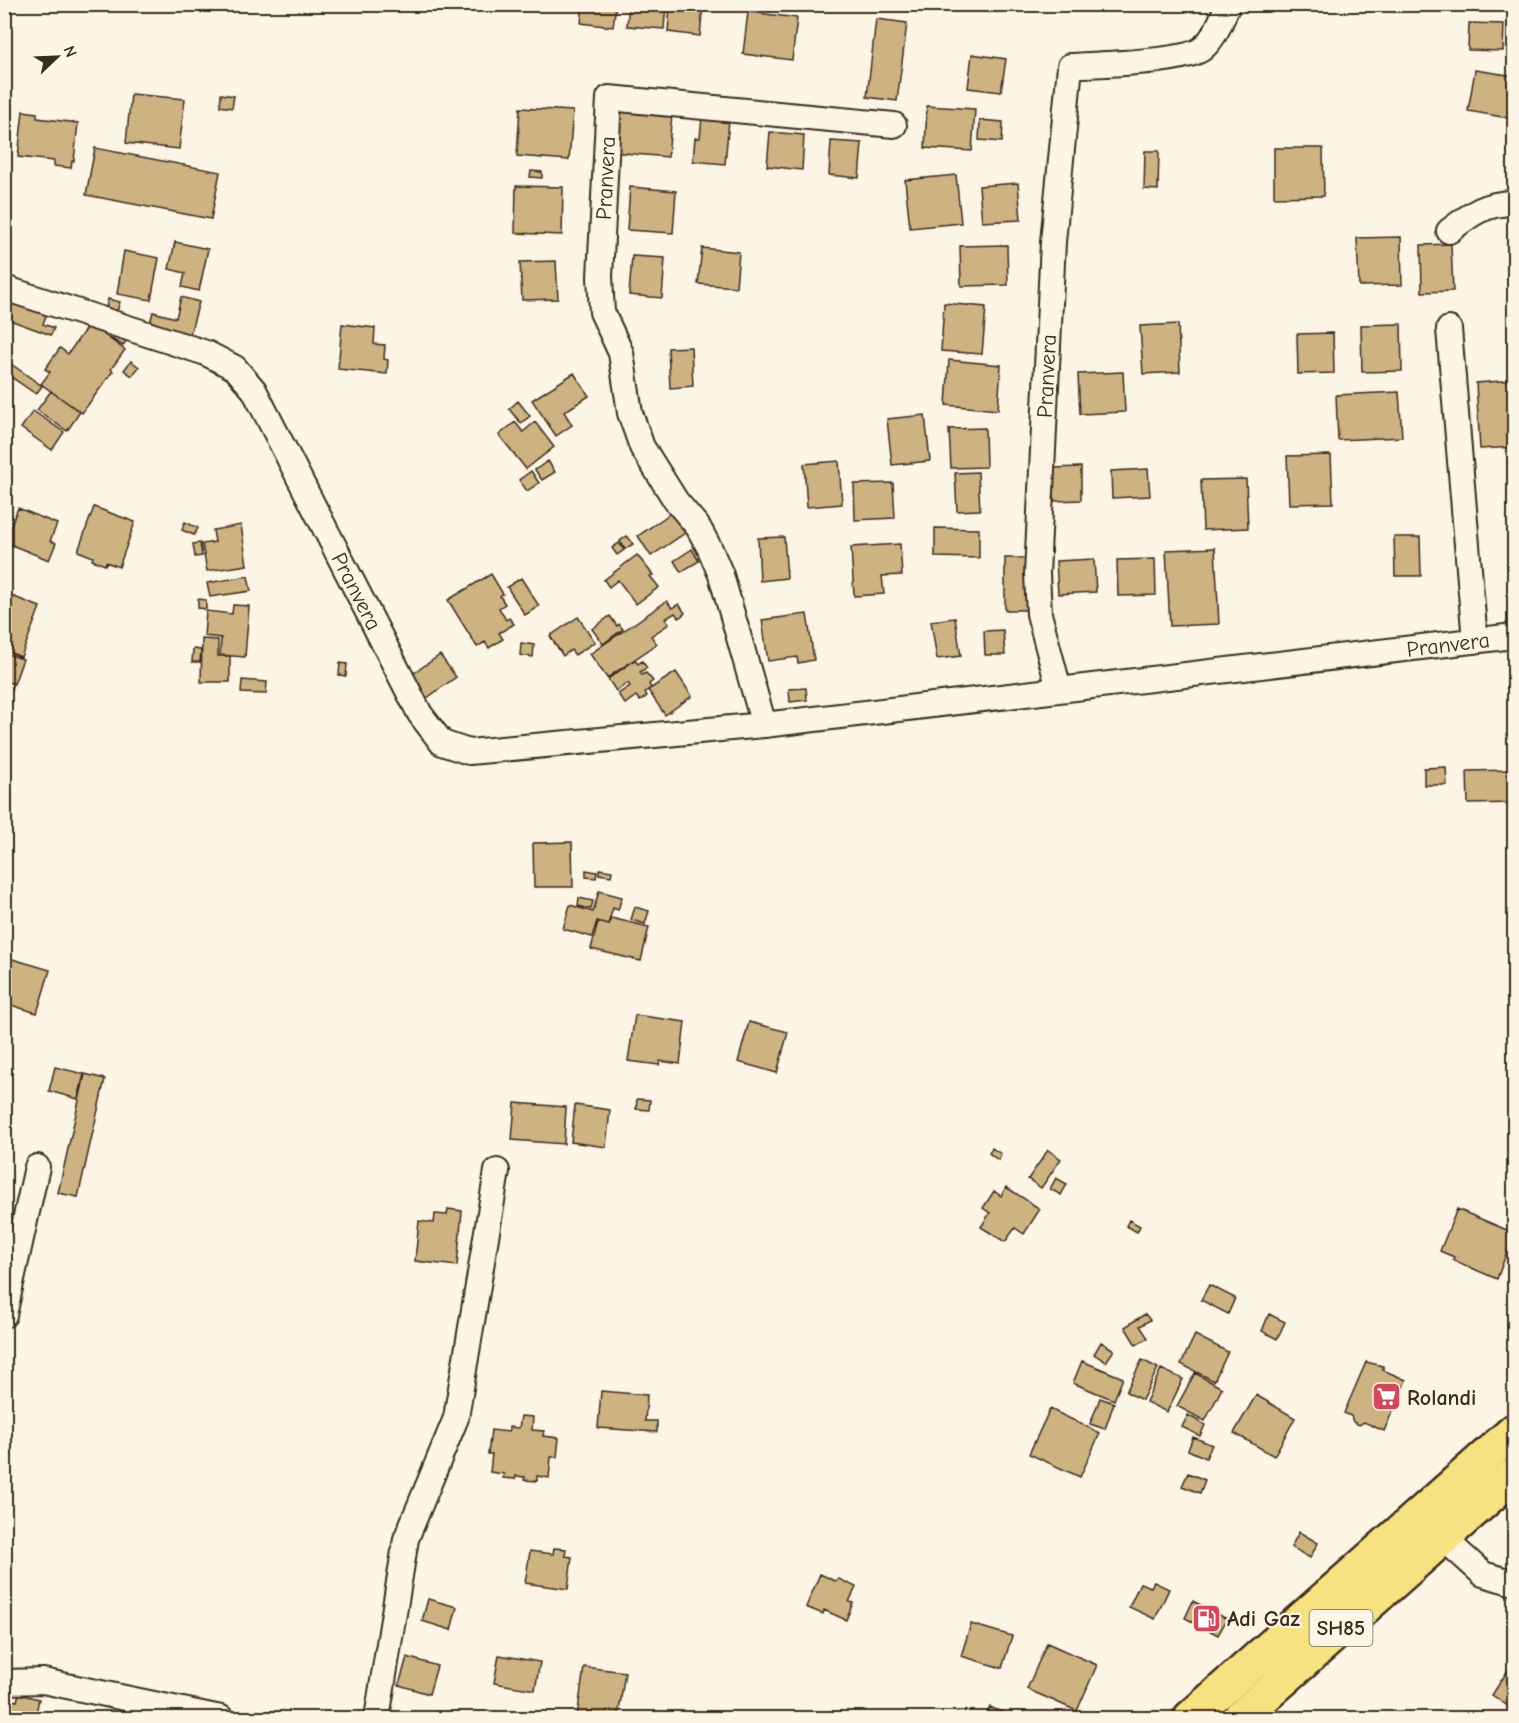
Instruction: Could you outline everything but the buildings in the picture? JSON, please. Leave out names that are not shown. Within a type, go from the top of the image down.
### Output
[{"type":"highway","name":"SH85","points":[[1190,1719],[1515,1431]]},
{"type":"highway","name":"SH85","points":[[1240,1719],[1515,1475]]},
{"type":"street","name":"Pranvera","points":[[1059,689],[1039,614],[1037,574],[1053,242],[1070,66],[1179,57],[1201,50],[1215,35],[1228,4]]},
{"type":"street","name":"Pranvera","points":[[764,725],[721,574],[698,527],[676,501],[642,447],[630,413],[621,353],[602,312],[600,278],[609,98],[894,125]]},
{"type":"street","points":[[1449,231],[1476,211],[1498,203],[1515,203]]},
{"type":"street","name":"Pranvera","points":[[4,288],[206,353],[235,368],[254,390],[420,714],[442,743],[469,752],[764,725],[1515,636]]},
{"type":"street","points":[[1449,329],[1475,641]]},
{"type":"street","points":[[4,1315],[37,1167]]},
{"type":"street","points":[[377,1719],[406,1539],[456,1418],[497,1171]]},
{"type":"street","points":[[1443,1538],[1483,1574],[1515,1583]]},
{"type":"street","points":[[4,1682],[43,1681],[221,1719]]},
{"type":"place","name":"Rolandi","points":[[1386,1397]]},
{"type":"place","name":"Adi Gaz","points":[[1206,1618]]}]
